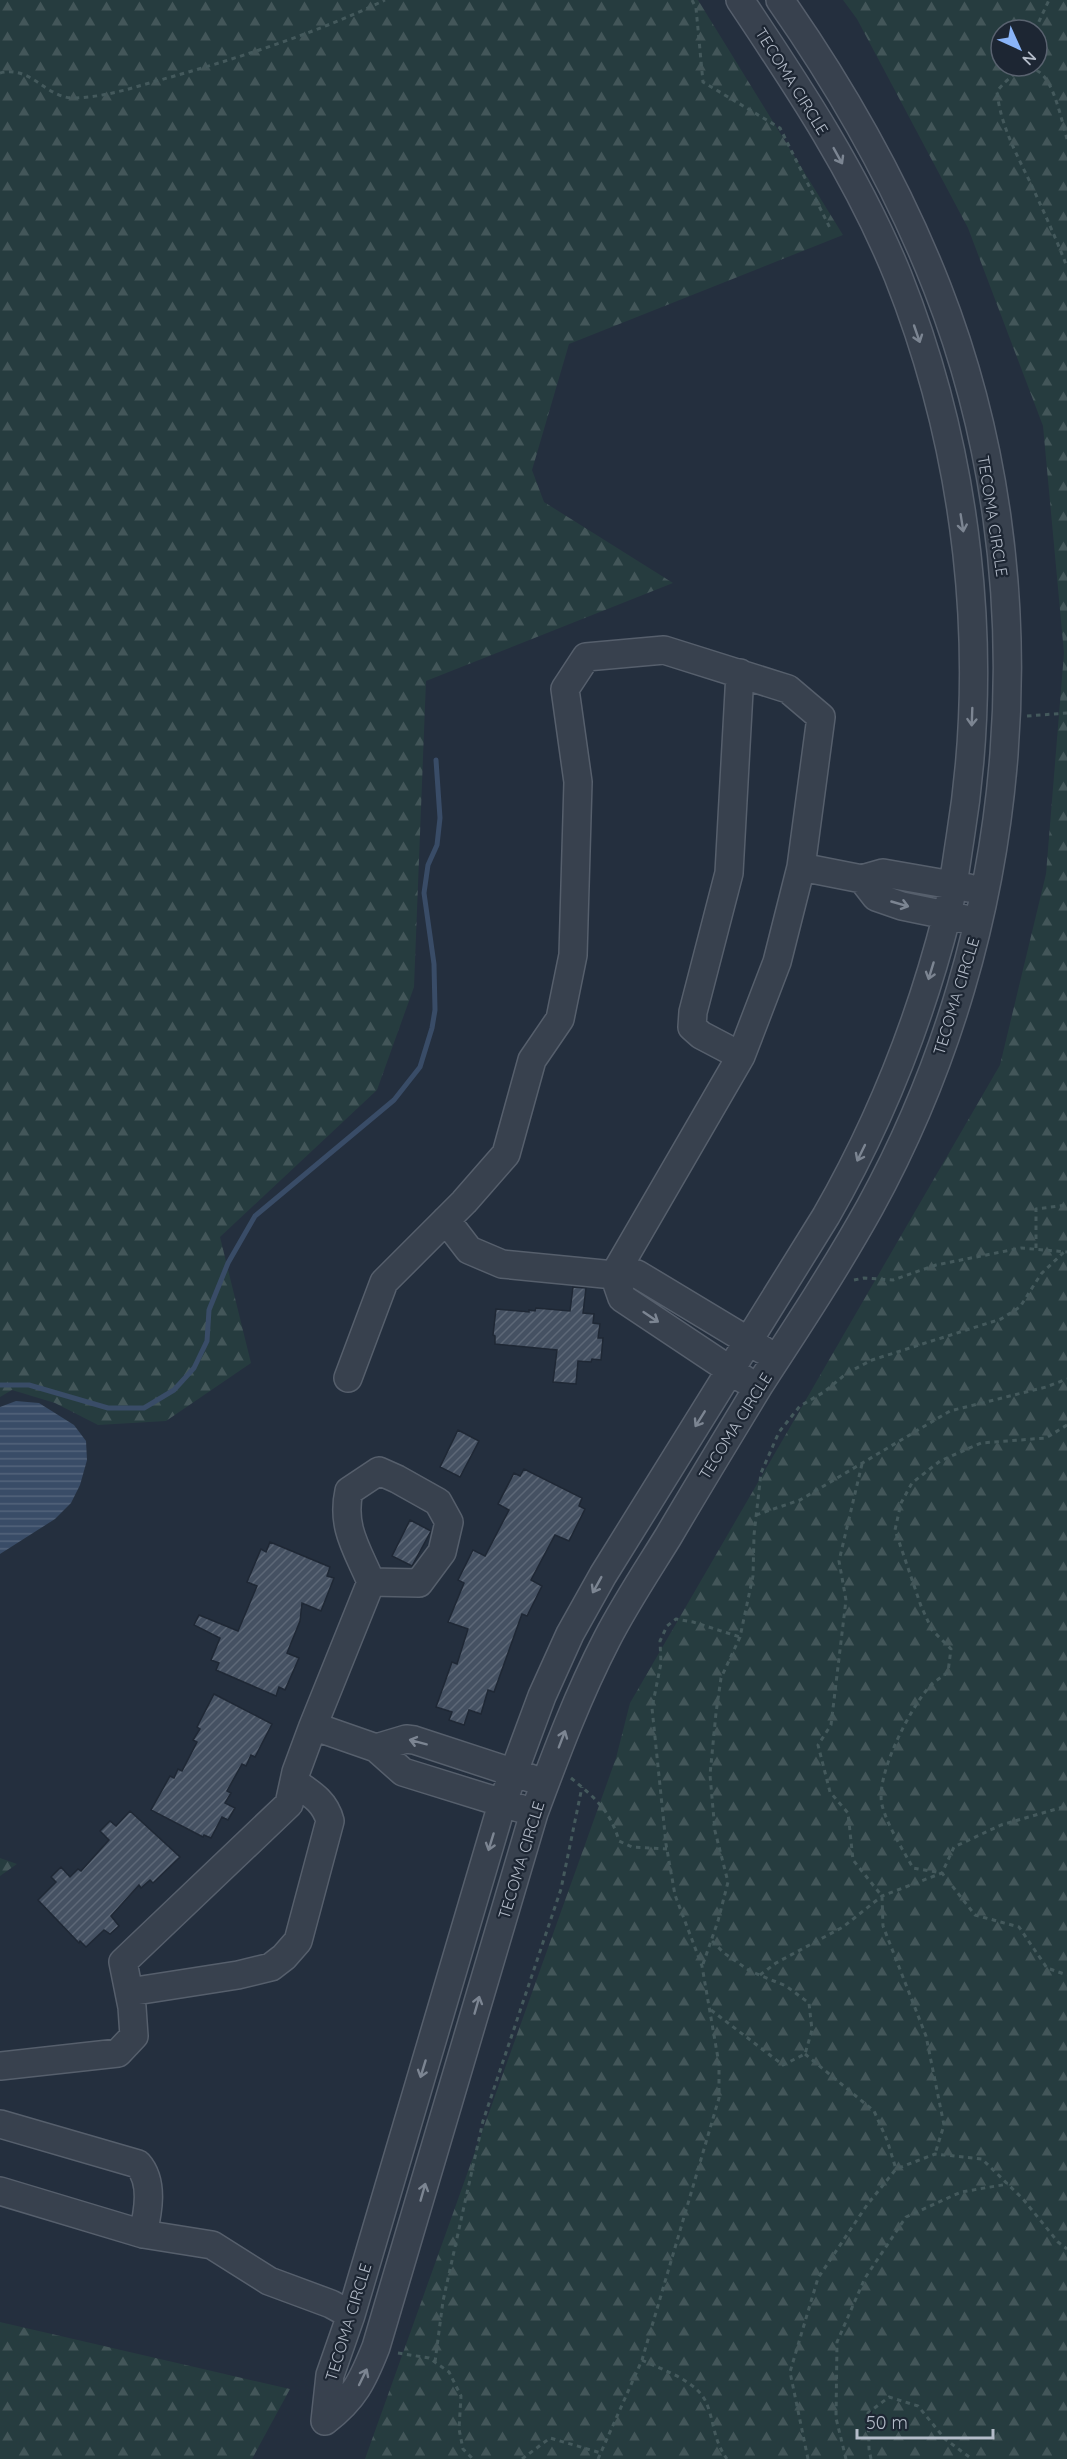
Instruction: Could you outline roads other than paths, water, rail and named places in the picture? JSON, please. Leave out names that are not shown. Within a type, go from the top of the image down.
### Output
[{"type":"street","name":"TECOMA CIRCLE","points":[[740,0],[783,64],[838,155],[884,245],[904,294],[930,370],[947,434],[969,569],[973,634],[970,768],[953,886],[947,915],[912,1033],[859,1157],[749,1342],[609,1566],[570,1634],[542,1696],[502,1804],[351,2315],[330,2375],[325,2421],[350,2399],[363,2379],[376,2347],[534,1813],[557,1780],[566,1728],[609,1634],[855,1234],[916,1114],[952,1019],[985,891],[1001,788],[1007,687],[1006,618],[1000,551],[991,485],[979,427],[948,320],[911,227],[866,136],[812,47],[780,0]]},
{"type":"street","points":[[783,64],[812,47]]},
{"type":"street","points":[[947,434],[979,427]]},
{"type":"street","points":[[348,1378],[384,1282],[446,1220],[506,1154],[532,1060],[560,1018],[573,955],[578,782],[565,689],[586,657],[664,650],[788,688],[821,717],[801,867],[777,962],[741,1056],[614,1275],[622,1298],[758,1389]]},
{"type":"street","points":[[740,673],[729,873],[693,1012],[692,1028],[700,1035],[741,1056]]},
{"type":"street","points":[[801,867],[862,879],[883,873],[985,891]]},
{"type":"street","points":[[862,879],[876,897],[902,906],[978,922]]},
{"type":"street","points":[[446,1220],[469,1250],[502,1264],[614,1275],[637,1274],[777,1358]]},
{"type":"street","points":[[0,2066],[118,2053],[134,2036],[123,1962],[289,1804],[294,1782],[314,1726],[371,1582]]},
{"type":"street","points":[[314,1726],[376,1748],[404,1772],[534,1813]]},
{"type":"street","points":[[376,1748],[406,1739],[513,1773],[557,1780]]},
{"type":"street","points":[[446,1786],[456,1754]]},
{"type":"street","points":[[129,1992],[238,1975],[271,1967],[284,1957],[298,1941],[330,1821],[327,1809],[322,1802],[294,1782]]},
{"type":"street","points":[[0,2124],[138,2164],[145,2171],[148,2187],[147,2215],[143,2234]]},
{"type":"street","points":[[0,2191],[143,2234],[212,2245],[269,2282],[332,2304],[351,2315]]},
{"type":"water","points":[[16,1401],[39,1403],[74,1425],[86,1441],[87,1460],[80,1485],[71,1503],[55,1519],[0,1554],[0,1407]]},
{"type":"waterway","points":[[0,1385],[29,1385],[108,1408],[144,1408],[174,1390],[194,1368],[207,1341],[209,1310],[228,1263],[255,1216],[394,1100],[420,1067],[435,1010],[434,964],[424,893],[428,865],[437,845],[440,818],[436,760]]}]
